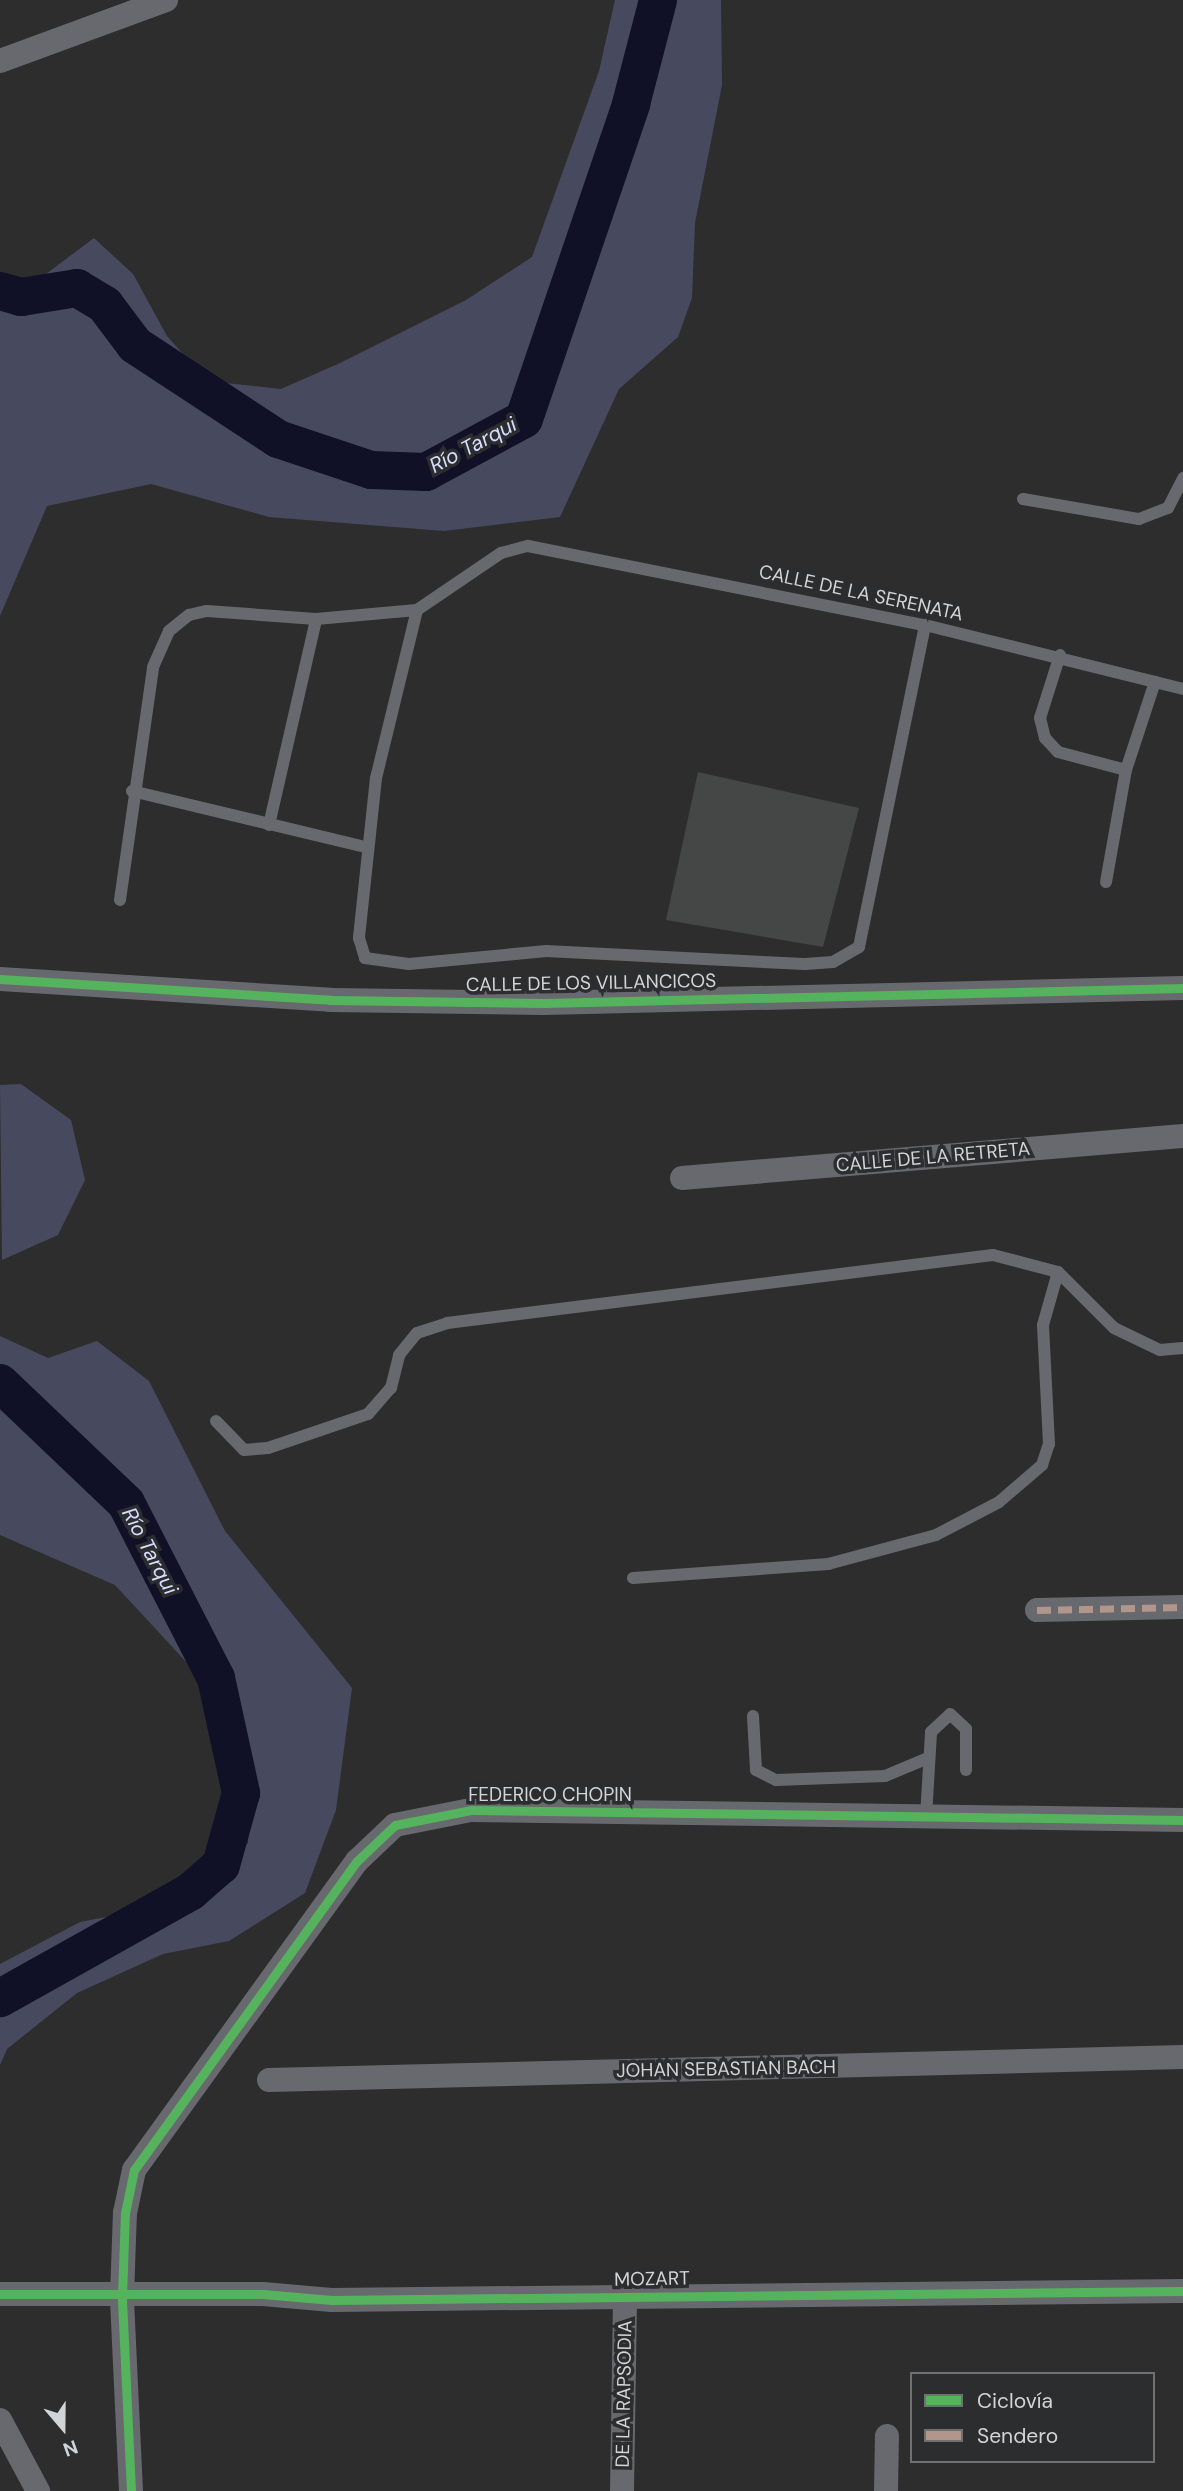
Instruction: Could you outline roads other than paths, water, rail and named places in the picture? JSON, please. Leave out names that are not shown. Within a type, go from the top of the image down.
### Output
[{"type":"street","points":[[0,61],[166,0]]},
{"type":"street","name":"CALLE DE LOS VILLANCICOS","points":[[0,979],[330,1000],[517,1002],[1183,988]]},
{"type":"street","name":"CALLE DE LA RETRETA","points":[[682,1178],[1183,1136]]},
{"type":"street","points":[[1037,1609],[1183,1607]]},
{"type":"street","name":"FEDERICO CHOPIN","points":[[131,2491],[122,2297],[125,2213],[134,2170],[357,1861],[395,1825],[471,1810],[1183,1820]]},
{"type":"street","name":"JOHAN SEBASTIAN BACH","points":[[270,2080],[1183,2057]]},
{"type":"street","name":"MOZART","points":[[0,2294],[122,2297],[625,2297],[1183,2291]]},
{"type":"street","name":"DE LA RAPSODIA","points":[[622,2491],[625,2297]]},
{"type":"street","points":[[2,2415],[37,2491]]},
{"type":"street","points":[[886,2491],[887,2437]]},
{"type":"lane","points":[[1023,499],[1139,519],[1168,508],[1183,478]]},
{"type":"lane","name":"CALLE DE LA SERENATA","points":[[417,610],[501,553],[528,546],[925,625],[1060,655],[1183,689]]},
{"type":"lane","points":[[120,900],[132,791],[153,667],[169,631],[189,615],[207,611],[316,619],[417,610],[366,847],[359,938],[365,958],[409,964],[546,951],[833,962],[859,947],[925,625]]},
{"type":"lane","points":[[269,825],[316,619]]},
{"type":"lane","points":[[1060,655],[1040,718],[1045,738],[1058,752],[1126,770]]},
{"type":"lane","points":[[1106,882],[1126,770],[1155,682]]},
{"type":"lane","points":[[132,791],[366,847]]},
{"type":"lane","points":[[216,1421],[244,1450],[268,1448],[368,1414],[391,1388],[399,1355],[417,1333],[446,1323],[993,1255],[1058,1272],[1114,1328],[1160,1350],[1183,1348]]},
{"type":"lane","points":[[633,1578],[828,1564],[936,1535],[999,1502],[1042,1465],[1049,1444],[1043,1325],[1058,1272]]},
{"type":"lane","points":[[753,1716],[756,1770],[776,1780],[885,1776],[928,1758]]},
{"type":"lane","points":[[926,1818],[928,1758],[940,1718],[959,1717],[966,1729],[966,1770]]},
{"type":"waterway","name":"Río Tarqui","points":[[0,291],[21,297],[77,288],[105,305],[135,345],[278,439],[371,470],[426,472],[524,419],[631,104],[658,0]]},
{"type":"waterway","points":[[0,1383],[126,1503],[216,1678],[241,1793],[221,1865],[190,1892],[0,1998]]}]
